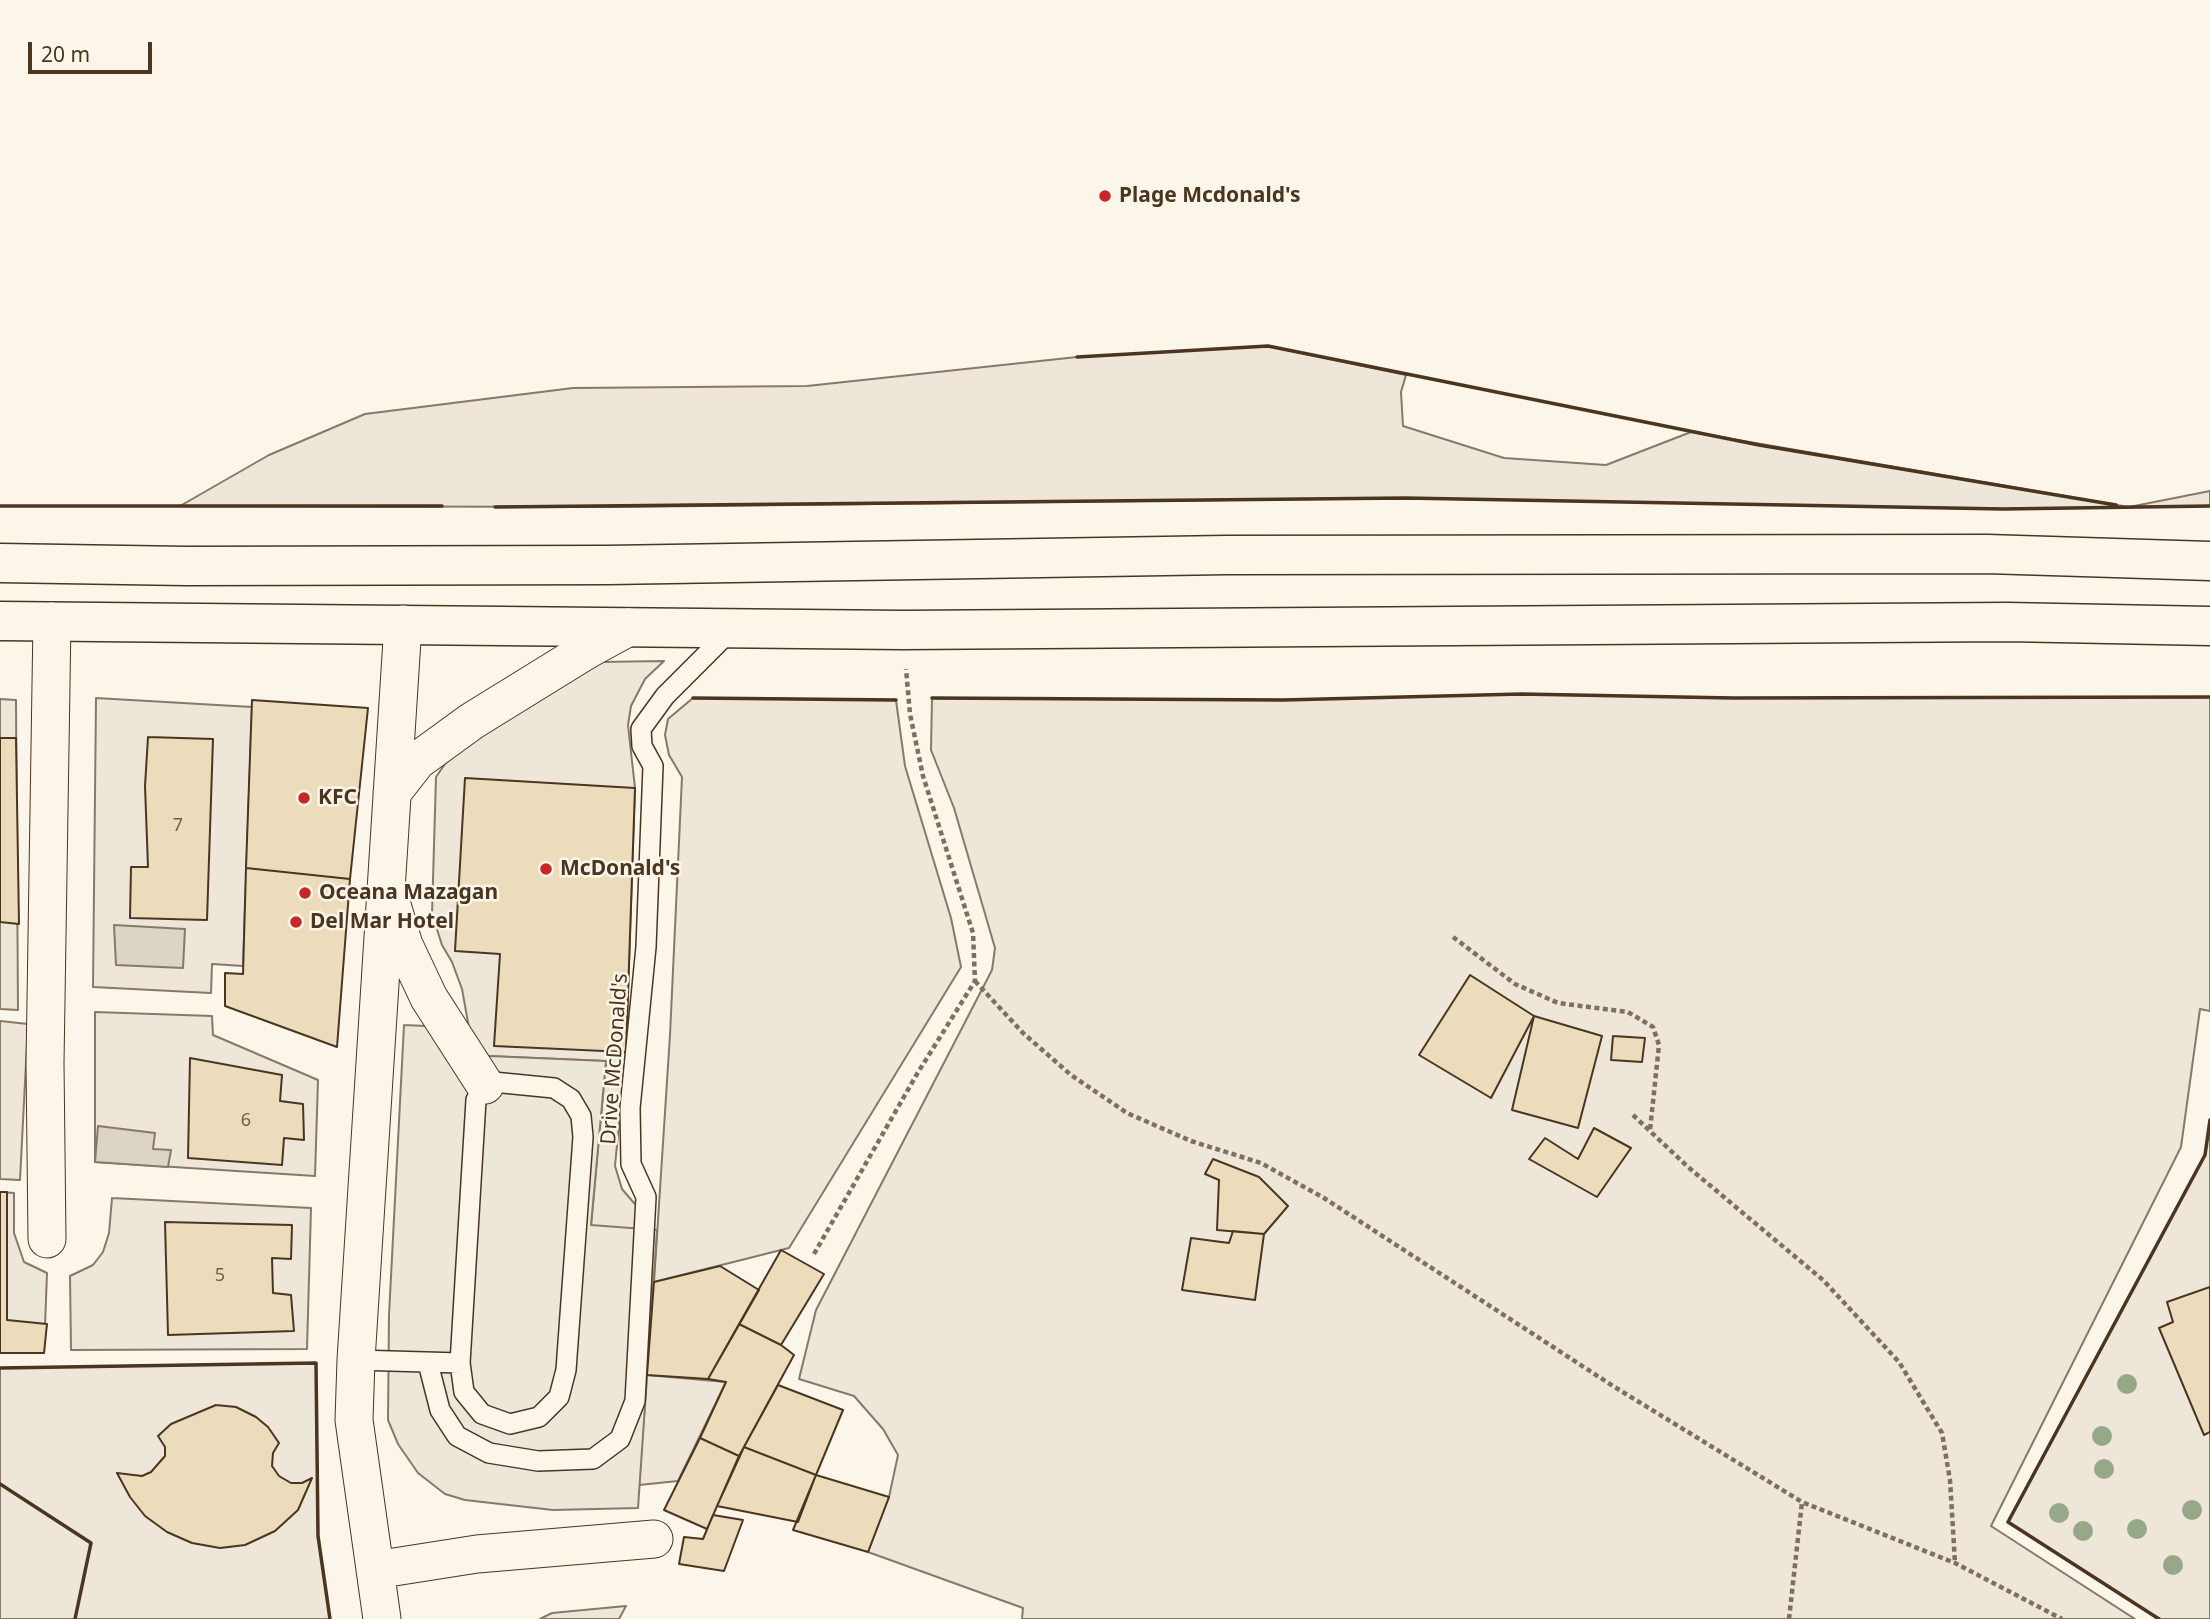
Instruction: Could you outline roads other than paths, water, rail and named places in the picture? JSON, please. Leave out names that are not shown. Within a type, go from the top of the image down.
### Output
[{"type":"highway","points":[[0,563],[186,566],[608,565],[1226,555],[1973,554],[2210,561]]},
{"type":"highway","points":[[0,621],[903,630],[2007,622],[2210,626]]},
{"type":"street","points":[[47,1239],[46,1063],[52,621]]},
{"type":"street","points":[[382,1619],[354,1420],[403,624]]},
{"type":"street","points":[[392,793],[417,761],[472,721],[629,627]]},
{"type":"street","points":[[386,884],[404,945],[429,998],[485,1085]]},
{"type":"street","points":[[375,1570],[477,1554],[654,1539]]},
{"type":"lane","name":"Drive McDonald's","points":[[428,1363],[440,1410],[457,1436],[489,1453],[538,1461],[593,1459],[620,1439],[635,1401],[646,1197],[631,1164],[630,1108],[646,947],[653,766],[642,746],[641,729],[665,696],[733,628]]},
{"type":"lane","points":[[503,1082],[554,1088],[571,1099],[581,1116],[583,1136],[566,1370],[559,1397],[539,1417],[510,1424],[482,1414],[464,1392],[460,1363],[476,1100],[485,1085],[503,1082]]},
{"type":"lane","points":[[356,1360],[460,1363]]},
{"type":"place","name":"Plage Mcdonald's","points":[[1105,196]]},
{"type":"place","name":"KFC","points":[[304,798]]},
{"type":"place","name":"McDonald's","points":[[546,869]]},
{"type":"place","name":"Oceana Mazagan","points":[[305,893]]},
{"type":"place","name":"Del Mar Hotel","points":[[296,922]]}]
